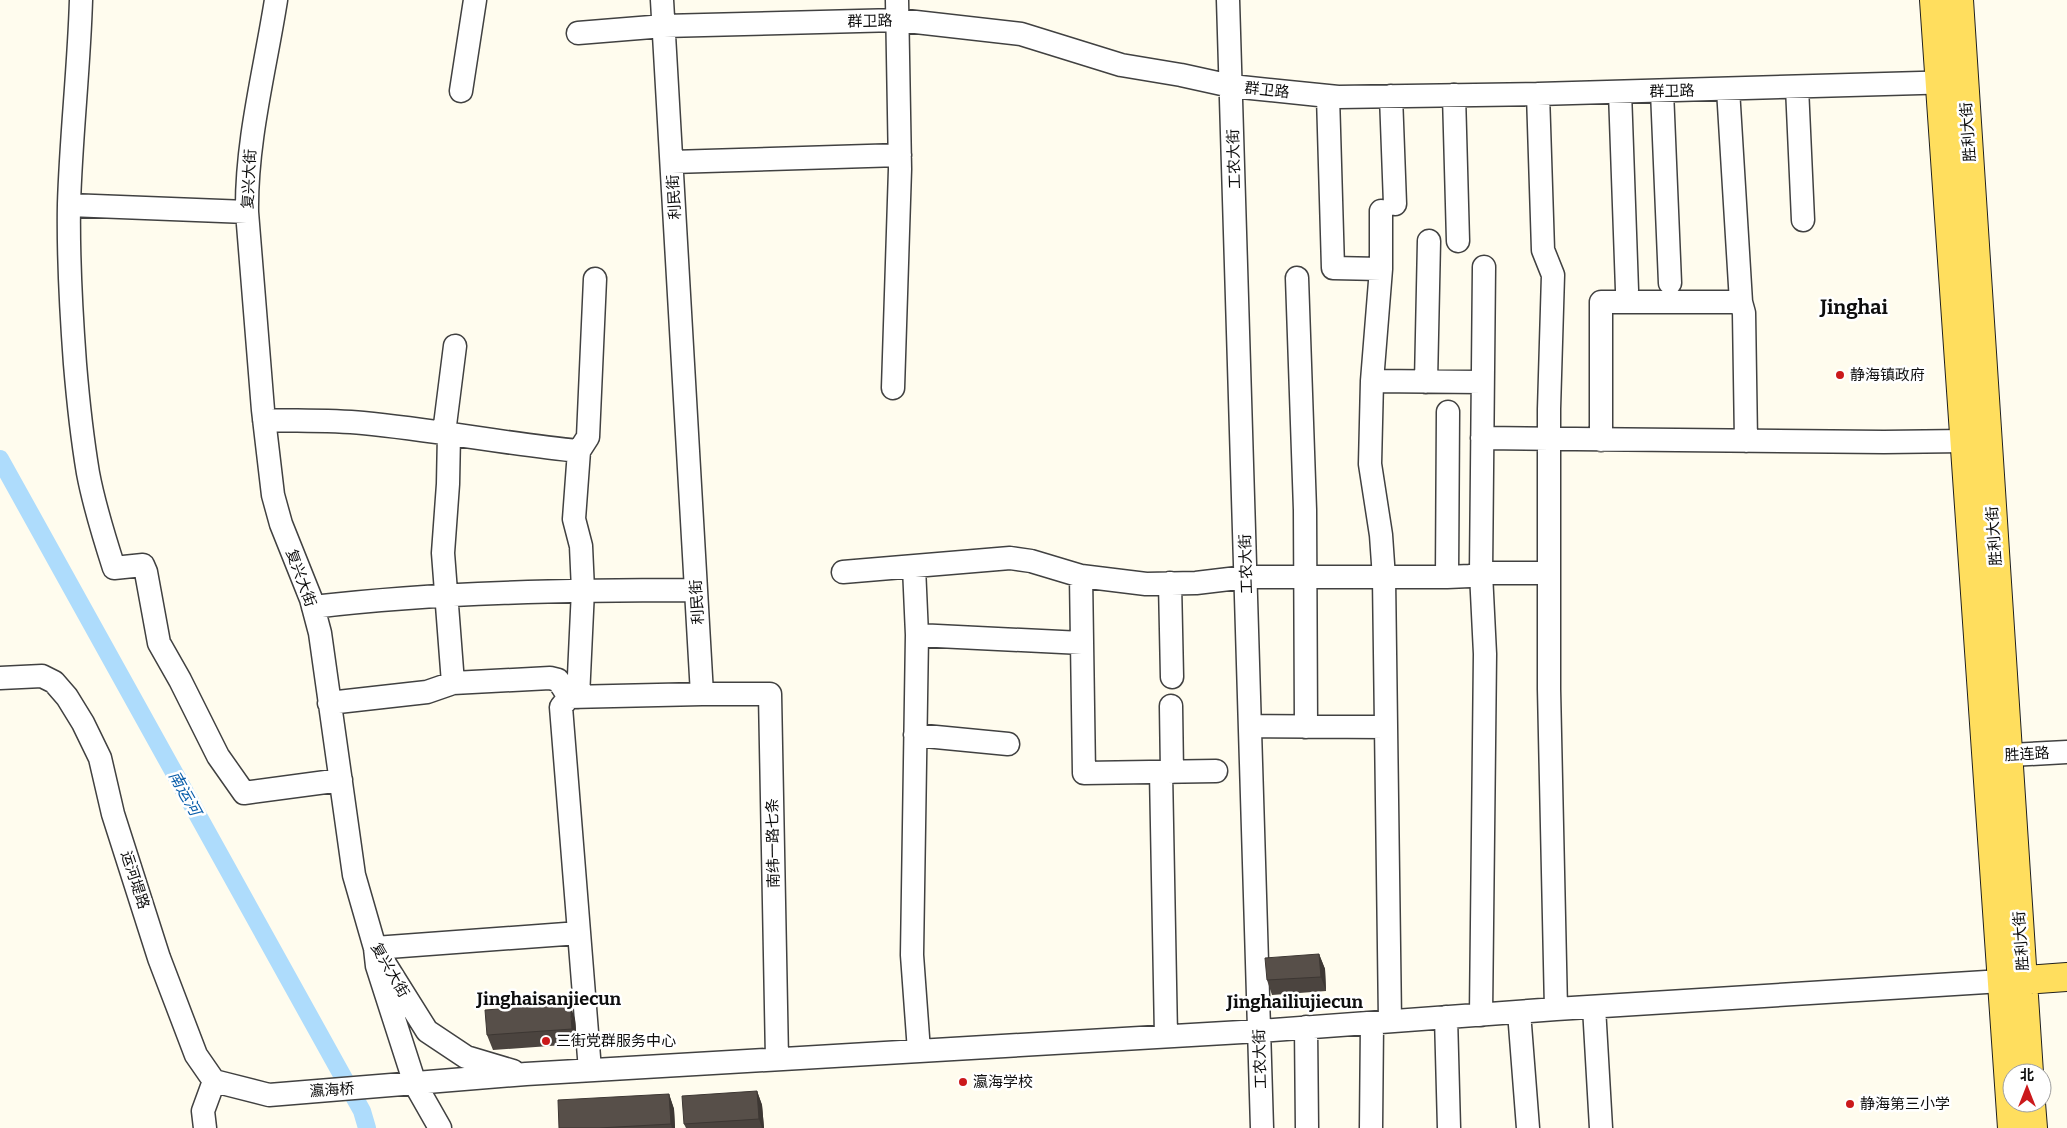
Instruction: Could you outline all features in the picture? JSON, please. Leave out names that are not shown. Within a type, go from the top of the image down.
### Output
[{"type":"main road","points":[[1934,0],[1952,82],[1965,441],[1998,756]]},
{"type":"main road","name":"胜利大街","points":[[1959,0],[1952,82],[2013,980],[2027,1063]]},
{"type":"main road","points":[[2012,1128],[2013,980],[2067,977]]},
{"type":"main road","points":[[2032,1113],[2033,1128]]},
{"type":"street","points":[[81,0],[80,48],[74,97],[69,205],[68,282],[80,414],[88,474],[114,568],[143,565],[146,572],[159,643],[218,756],[244,792],[341,780]]},
{"type":"street","name":"复兴大街","points":[[276,0],[250,152],[247,212],[264,420],[273,495],[281,524],[313,607],[320,633],[354,875],[375,948],[427,1031],[466,1058],[526,1074]]},
{"type":"street","points":[[461,91],[475,0]]},
{"type":"street","name":"利民街","points":[[662,0],[702,694]]},
{"type":"street","name":"工农大街","points":[[1228,0],[1262,1128]]},
{"type":"street","points":[[893,388],[900,155],[898,10]]},
{"type":"street","name":"群卫路","points":[[578,33],[898,10],[1021,34],[1121,65],[1181,74],[1231,86],[1328,96],[1538,94],[1952,82]]},
{"type":"street","points":[[1797,87],[1803,220]]},
{"type":"street","points":[[1728,89],[1741,302],[1744,313],[1746,441]]},
{"type":"street","points":[[1662,91],[1670,283]]},
{"type":"street","points":[[1620,92],[1627,290]]},
{"type":"street","points":[[1538,94],[1543,250],[1553,275],[1549,439],[1549,689],[1556,1009]]},
{"type":"street","points":[[1454,95],[1458,241]]},
{"type":"street","points":[[1328,96],[1333,268],[1381,269]]},
{"type":"street","points":[[1371,1128],[1381,1022],[1386,727],[1384,578],[1381,535],[1370,464],[1372,381],[1388,208],[1391,96]]},
{"type":"street","points":[[672,162],[900,155]]},
{"type":"street","points":[[69,205],[247,212]]},
{"type":"street","points":[[1426,382],[1429,241]]},
{"type":"street","points":[[1481,1015],[1485,654],[1481,573],[1484,268]]},
{"type":"street","points":[[1298,278],[1305,510],[1306,727]]},
{"type":"street","points":[[573,697],[583,590],[581,546],[574,519],[579,451],[588,437],[595,279]]},
{"type":"street","points":[[1601,440],[1601,302],[1741,302]]},
{"type":"street","points":[[453,683],[443,553],[448,484],[447,434],[455,346]]},
{"type":"street","points":[[1372,381],[1482,382]]},
{"type":"street","points":[[1447,577],[1448,412]]},
{"type":"street","points":[[264,420],[360,422],[521,445],[579,451]]},
{"type":"street","points":[[1482,438],[1965,441]]},
{"type":"street","points":[[843,572],[1010,558],[1031,561],[1081,576],[1137,583],[1170,584],[1246,577],[1384,578],[1470,576],[1481,573],[1549,573]]},
{"type":"street","points":[[914,566],[917,635],[912,954],[919,1051]]},
{"type":"street","points":[[1081,576],[1084,773],[1216,771]]},
{"type":"street","points":[[1170,584],[1172,677]]},
{"type":"street","points":[[313,607],[446,594],[583,590],[696,590]]},
{"type":"street","points":[[917,635],[1082,643]]},
{"type":"street","name":"运河堤路","points":[[0,678],[42,676],[54,682],[67,697],[84,723],[100,758],[113,814],[160,958],[196,1055],[214,1081]]},
{"type":"street","points":[[329,703],[427,692],[453,683],[550,678],[558,680],[573,697]]},
{"type":"street","points":[[590,1070],[561,707],[573,697],[702,694]]},
{"type":"street","name":"南纬一路七条","points":[[702,694],[770,694],[777,1059]]},
{"type":"street","points":[[1166,1036],[1167,772],[1171,706]]},
{"type":"street","points":[[1250,726],[1386,727]]},
{"type":"street","points":[[915,735],[1008,744]]},
{"type":"street","name":"胜连路","points":[[1998,756],[2067,752]]},
{"type":"street","points":[[440,1128],[405,1085],[377,966],[375,948],[579,933]]},
{"type":"street","name":"瀛海桥","points":[[214,1081],[269,1095],[526,1074],[1259,1031],[1556,1009],[2013,980]]},
{"type":"street","points":[[1594,1007],[1601,1128]]},
{"type":"street","points":[[1519,1012],[1528,1128]]},
{"type":"street","points":[[1446,1017],[1449,1128]]},
{"type":"street","points":[[1306,1027],[1307,1128]]},
{"type":"street","points":[[205,1128],[203,1111],[214,1081]]},
{"type":"building","points":[[1319,954],[1321,977],[1267,980],[1265,958]]},
{"type":"building","points":[[570,1004],[572,1029],[487,1035],[485,1010]]},
{"type":"building","points":[[757,1091],[759,1119],[684,1124],[682,1096]]},
{"type":"building","points":[[669,1094],[671,1124],[559,1128],[558,1100]]},
{"type":"waterway","name":"南运河","points":[[0,459],[362,1111],[367,1128]]},
{"type":"place","name":"静海镇政府","points":[[1840,375]]},
{"type":"place","name":"三街党群服务中心","points":[[546,1041]]},
{"type":"place","name":"瀛海学校","points":[[963,1082]]},
{"type":"place","name":"静海第三小学","points":[[1850,1104]]},
{"type":"district","name":"Jinghai","points":[[1854,307]]},
{"type":"district","name":"Jinghaisanjiecun","points":[[549,999]]},
{"type":"district","name":"Jinghailiujiecun","points":[[1295,1002]]}]
